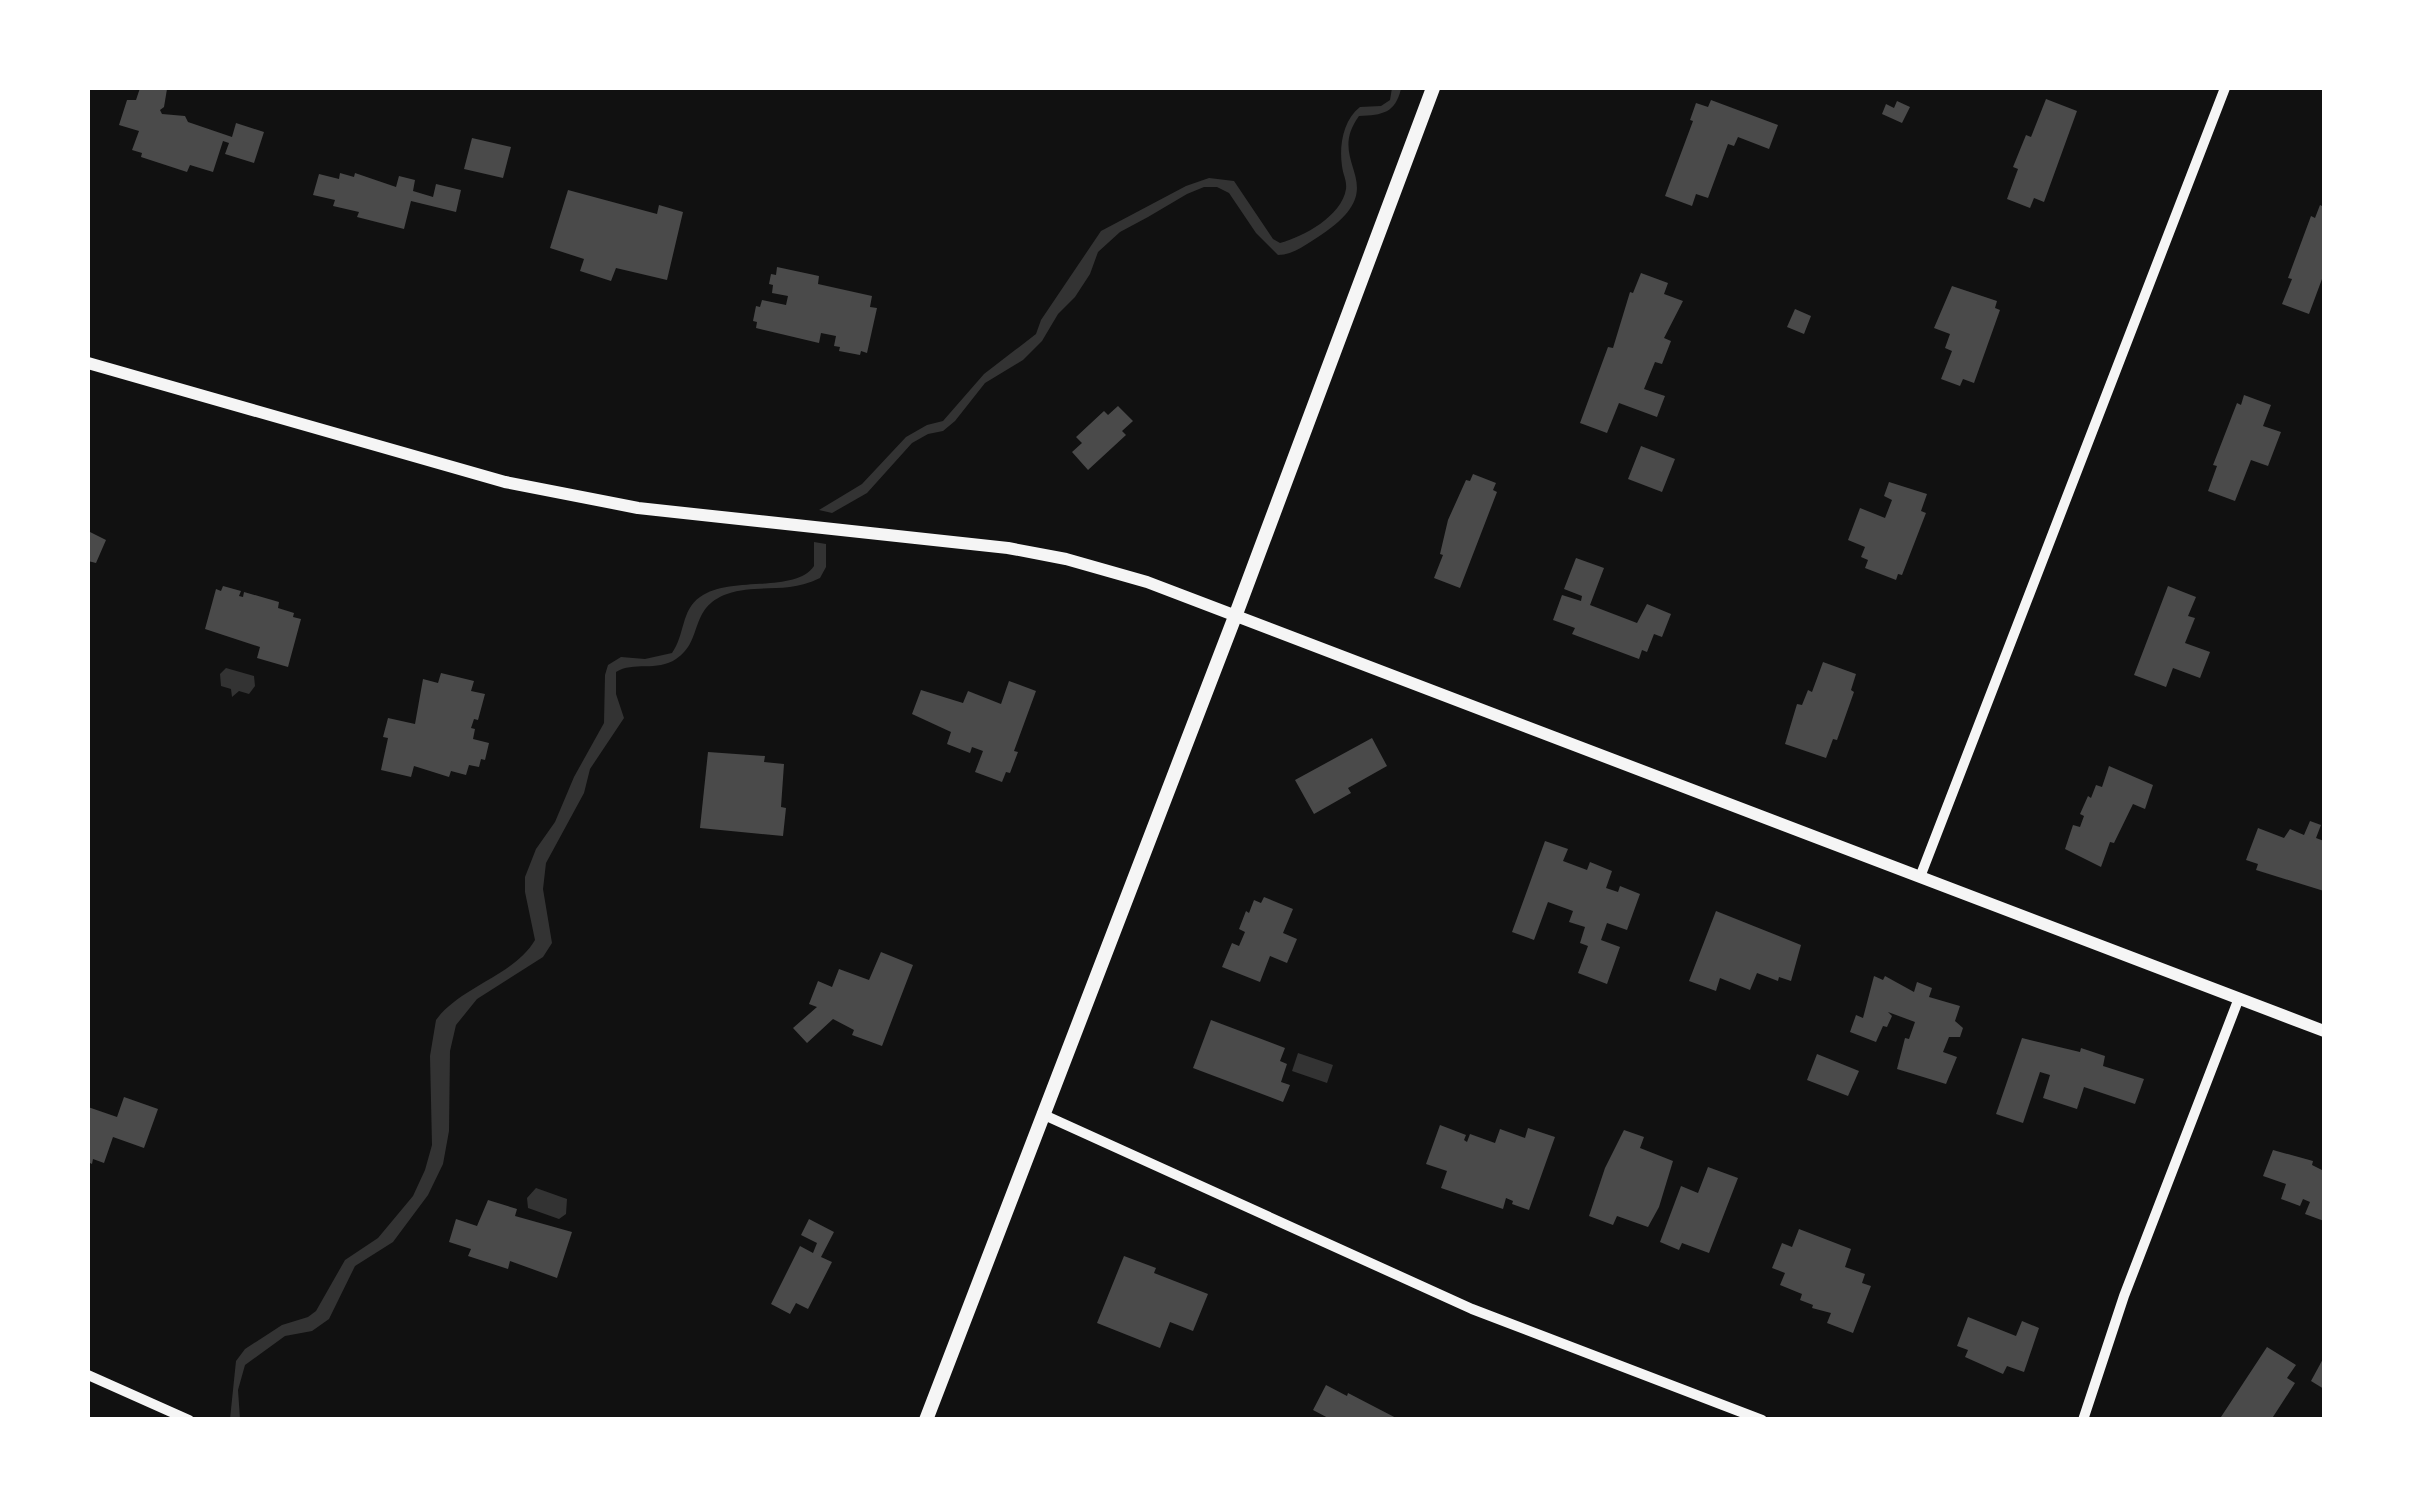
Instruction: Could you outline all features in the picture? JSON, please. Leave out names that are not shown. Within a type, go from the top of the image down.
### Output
[{"type":"main road","points":[[926,1420],[1236,614],[1433,88]]},
{"type":"street","points":[[1920,877],[2225,88]]},
{"type":"street","points":[[88,363],[506,482],[638,508],[1033,552],[1147,582],[2324,1031]]},
{"type":"street","points":[[2084,1420],[2135,1267],[2239,998]]},
{"type":"street","points":[[1042,1114],[1472,1309],[1762,1420]]},
{"type":"street","points":[[88,1376],[167,1415],[189,1420]]},
{"type":"shaded area","points":[[1392,88],[1401,89],[1391,108],[1359,116],[1350,133],[1357,188],[1354,202],[1321,235],[1295,251],[1278,255],[1256,233],[1229,193],[1217,187],[1204,187],[1187,194],[1120,232],[1098,252],[1090,274],[1042,341],[1023,360],[985,383],[955,421],[943,431],[912,443],[867,493],[832,513],[819,510],[862,484],[906,437],[943,421],[984,374],[1036,334],[1041,320],[1101,231],[1209,178],[1234,181],[1273,239],[1280,243],[1320,224],[1337,208],[1346,189],[1341,150],[1350,119],[1360,107],[1381,106],[1390,100]]},
{"type":"shaded area","points":[[814,542],[826,544],[826,567],[820,578],[795,586],[727,594],[707,608],[685,652],[676,659],[616,672],[616,694],[624,718],[590,769],[584,793],[546,863],[543,889],[552,943],[543,957],[477,999],[456,1025],[450,1051],[449,1131],[443,1164],[428,1195],[393,1242],[355,1266],[329,1319],[312,1331],[285,1336],[245,1365],[238,1390],[240,1419],[230,1419],[236,1361],[245,1349],[282,1325],[316,1311],[345,1260],[378,1238],[413,1196],[432,1145],[430,1056],[436,1020],[459,998],[514,963],[535,940],[525,877],[604,723],[608,665],[621,657],[645,659],[672,653],[689,609],[713,590],[793,580],[805,574],[814,566]]},
{"type":"shaded area","points":[[226,668],[254,676],[255,686],[249,694],[239,691],[232,697],[231,689],[221,686],[220,674]]},
{"type":"shaded area","points":[[1298,1053],[1333,1065],[1327,1083],[1292,1071]]},
{"type":"shaded area","points":[[536,1188],[567,1199],[566,1214],[559,1219],[528,1208],[527,1198]]},
{"type":"building","points":[[140,88],[167,89],[162,114],[185,116],[188,122],[232,137],[236,123],[264,132],[254,163],[225,154],[229,143],[223,141],[213,172],[190,165],[187,172],[141,157],[142,153],[132,150],[139,131],[119,125],[127,100],[136,100]]},
{"type":"building","points":[[2046,99],[2077,111],[2044,202],[2034,198],[2030,208],[2007,199],[2018,169],[2013,167],[2026,135],[2031,137]]},
{"type":"building","points":[[1711,100],[1778,125],[1769,149],[1738,137],[1734,146],[1728,144],[1708,198],[1696,194],[1692,206],[1665,196],[1696,103],[1708,107]]},
{"type":"building","points":[[1897,101],[1910,107],[1902,123],[1882,114],[1886,104],[1894,108]]},
{"type":"building","points":[[472,138],[511,147],[503,178],[464,169]]},
{"type":"building","points":[[340,173],[354,177],[355,173],[396,187],[399,176],[415,180],[413,191],[433,197],[436,184],[461,190],[456,212],[411,201],[404,229],[357,217],[359,212],[333,206],[335,200],[313,195],[319,174],[339,179]]},
{"type":"building","points":[[568,190],[657,214],[659,205],[683,212],[667,280],[616,268],[611,281],[580,271],[584,259],[550,248]]},
{"type":"building","points":[[2320,205],[2324,207],[2324,280],[2309,314],[2282,304],[2311,216],[2315,218]]},
{"type":"building","points":[[777,267],[819,276],[818,284],[872,296],[870,307],[877,308],[867,353],[839,351],[840,347],[834,346],[836,336],[821,333],[819,343],[756,328],[756,306],[760,307],[762,300],[786,305],[788,296],[772,293],[773,285],[769,284]]},
{"type":"building","points":[[1641,273],[1668,283],[1664,294],[1683,301],[1664,338],[1671,341],[1662,364],[1655,362],[1644,389],[1665,396],[1657,417],[1619,403],[1607,433],[1580,423],[1608,347],[1613,348],[1630,292],[1633,293]]},
{"type":"building","points":[[1952,286],[1997,301],[1995,308],[2000,310],[1974,383],[1963,379],[1960,386],[1941,379],[1952,351],[1945,348],[1950,334],[1934,328]]},
{"type":"building","points":[[1795,309],[1811,316],[1804,334],[1787,327]]},
{"type":"building","points":[[2244,395],[2271,405],[2263,426],[2281,432],[2268,466],[2251,460],[2235,501],[2208,491],[2217,466],[2213,465],[2237,403],[2241,405]]},
{"type":"building","points":[[1118,406],[1133,421],[1122,431],[1126,435],[1088,470],[1072,452],[1082,443],[1076,437],[1104,411],[1108,415]]},
{"type":"building","points":[[1641,446],[1675,459],[1662,492],[1628,479]]},
{"type":"building","points":[[1473,474],[1496,483],[1493,490],[1497,492],[1460,588],[1434,578],[1443,555],[1440,554],[1448,520],[1466,480],[1470,481]]},
{"type":"building","points":[[1889,482],[1927,494],[1921,511],[1926,513],[1902,575],[1898,574],[1896,580],[1865,568],[1868,560],[1861,557],[1865,547],[1848,540],[1860,508],[1885,518],[1892,500],[1884,496]]},
{"type":"building","points":[[88,531],[106,540],[96,563],[88,561]]},
{"type":"building","points":[[1576,558],[1604,568],[1590,605],[1637,623],[1647,604],[1671,614],[1662,637],[1654,634],[1647,652],[1642,650],[1639,659],[1572,634],[1575,628],[1553,620],[1562,595],[1581,601],[1582,596],[1564,589]]},
{"type":"building","points":[[223,586],[241,591],[239,596],[243,597],[244,592],[279,602],[278,608],[301,619],[288,667],[257,658],[260,647],[205,629],[216,589],[221,591]]},
{"type":"building","points":[[2168,586],[2196,597],[2188,616],[2195,618],[2185,643],[2210,652],[2200,678],[2173,668],[2166,687],[2134,675]]},
{"type":"building","points":[[1823,662],[1856,674],[1851,690],[1854,692],[1837,740],[1833,739],[1826,758],[1785,744],[1797,704],[1802,705],[1808,690],[1812,692]]},
{"type":"building","points":[[441,673],[474,681],[471,691],[485,694],[478,720],[474,719],[471,728],[475,729],[473,739],[489,743],[485,760],[481,759],[479,767],[469,765],[466,775],[451,771],[449,777],[414,766],[411,777],[381,770],[388,718],[415,724],[423,679],[438,683]]},
{"type":"building","points":[[1009,681],[1036,691],[1014,751],[1018,752],[1002,782],[975,772],[983,751],[972,747],[970,753],[947,744],[951,732],[912,714],[921,690],[963,703],[968,691],[1001,704]]},
{"type":"building","points":[[1372,738],[1387,766],[1348,788],[1351,793],[1314,814],[1295,780]]},
{"type":"building","points":[[708,752],[765,756],[764,762],[784,764],[783,836],[700,828]]},
{"type":"building","points":[[2109,766],[2153,785],[2145,809],[2133,804],[2114,843],[2110,842],[2101,867],[2065,849],[2073,825],[2080,827],[2084,816],[2080,814],[2088,796],[2091,798],[2096,785],[2102,787]]},
{"type":"building","points":[[2310,821],[2321,825],[2316,838],[2324,841],[2324,891],[2256,870],[2258,864],[2246,860],[2258,828],[2284,838],[2290,829],[2304,835]]},
{"type":"building","points":[[1545,841],[1568,849],[1563,861],[1587,870],[1590,862],[1612,871],[1606,888],[1618,892],[1620,886],[1640,894],[1627,930],[1607,923],[1601,940],[1620,947],[1607,984],[1578,973],[1588,946],[1580,943],[1585,927],[1569,922],[1573,911],[1548,902],[1534,940],[1512,932]]},
{"type":"building","points":[[1264,897],[1293,909],[1283,933],[1297,939],[1287,963],[1270,956],[1260,982],[1222,967],[1232,943],[1239,946],[1245,932],[1239,929],[1246,911],[1249,913],[1254,900],[1261,903]]},
{"type":"building","points":[[1716,911],[1801,945],[1791,981],[1757,973],[1750,990],[1720,978],[1716,991],[1689,981]]},
{"type":"building","points":[[881,952],[913,965],[882,1046],[852,1035],[854,1030],[833,1019],[807,1043],[793,1028],[817,1007],[809,1004],[818,981],[832,987],[839,969],[869,980]]},
{"type":"building","points":[[1874,976],[1883,980],[1885,976],[1914,992],[1917,982],[1932,988],[1929,997],[1960,1006],[1955,1021],[1963,1028],[1960,1037],[1949,1037],[1943,1052],[1957,1057],[1946,1084],[1897,1069],[1905,1038],[1909,1039],[1915,1022],[1888,1012],[1892,1016],[1876,1042],[1850,1032],[1856,1015],[1863,1018]]},
{"type":"building","points":[[1211,1020],[1285,1048],[1280,1061],[1287,1064],[1281,1082],[1290,1085],[1283,1102],[1193,1068]]},
{"type":"building","points":[[2022,1038],[2105,1056],[2103,1066],[2144,1079],[2135,1104],[2084,1087],[2077,1109],[2043,1098],[2050,1075],[2040,1072],[2023,1123],[1996,1114]]},
{"type":"building","points":[[1817,1054],[1859,1071],[1848,1096],[1807,1080]]},
{"type":"building","points":[[124,1097],[158,1109],[144,1148],[113,1137],[104,1163],[93,1159],[92,1164],[88,1162],[88,1107],[117,1117]]},
{"type":"building","points":[[1440,1125],[1466,1135],[1467,1142],[1470,1134],[1495,1143],[1500,1129],[1525,1138],[1528,1128],[1555,1137],[1529,1210],[1506,1198],[1503,1209],[1441,1188],[1447,1171],[1426,1164]]},
{"type":"building","points":[[1624,1130],[1644,1137],[1640,1148],[1673,1161],[1659,1207],[1648,1227],[1617,1216],[1613,1225],[1589,1216],[1605,1168]]},
{"type":"building","points":[[2273,1150],[2313,1161],[2312,1165],[2324,1171],[2324,1221],[2305,1214],[2310,1202],[2303,1199],[2300,1206],[2281,1199],[2286,1184],[2263,1176]]},
{"type":"building","points":[[1708,1167],[1738,1178],[1709,1253],[1682,1243],[1679,1250],[1660,1242],[1681,1186],[1698,1193]]},
{"type":"building","points":[[488,1200],[517,1209],[515,1216],[572,1232],[557,1278],[510,1261],[508,1269],[468,1256],[471,1249],[449,1242],[456,1219],[477,1226]]},
{"type":"building","points":[[809,1219],[834,1232],[821,1257],[832,1262],[808,1309],[796,1303],[790,1314],[771,1304],[800,1246],[813,1253],[817,1243],[801,1235]]},
{"type":"building","points":[[1799,1229],[1851,1249],[1845,1267],[1865,1274],[1862,1283],[1871,1286],[1853,1333],[1827,1323],[1831,1313],[1812,1308],[1813,1305],[1800,1300],[1802,1294],[1780,1285],[1785,1273],[1772,1268],[1782,1243],[1792,1247]]},
{"type":"building","points":[[1124,1256],[1156,1268],[1154,1273],[1208,1294],[1193,1331],[1170,1322],[1160,1348],[1097,1323]]},
{"type":"building","points":[[1968,1317],[2016,1336],[2022,1321],[2039,1328],[2024,1372],[2007,1366],[2003,1374],[1965,1357],[1968,1350],[1957,1346]]},
{"type":"building","points":[[2267,1347],[2296,1365],[2287,1378],[2295,1383],[2271,1420],[2219,1420]]},
{"type":"building","points":[[2324,1357],[2324,1389],[2311,1381]]},
{"type":"building","points":[[1326,1385],[1400,1420],[1332,1420],[1313,1410]]}]
